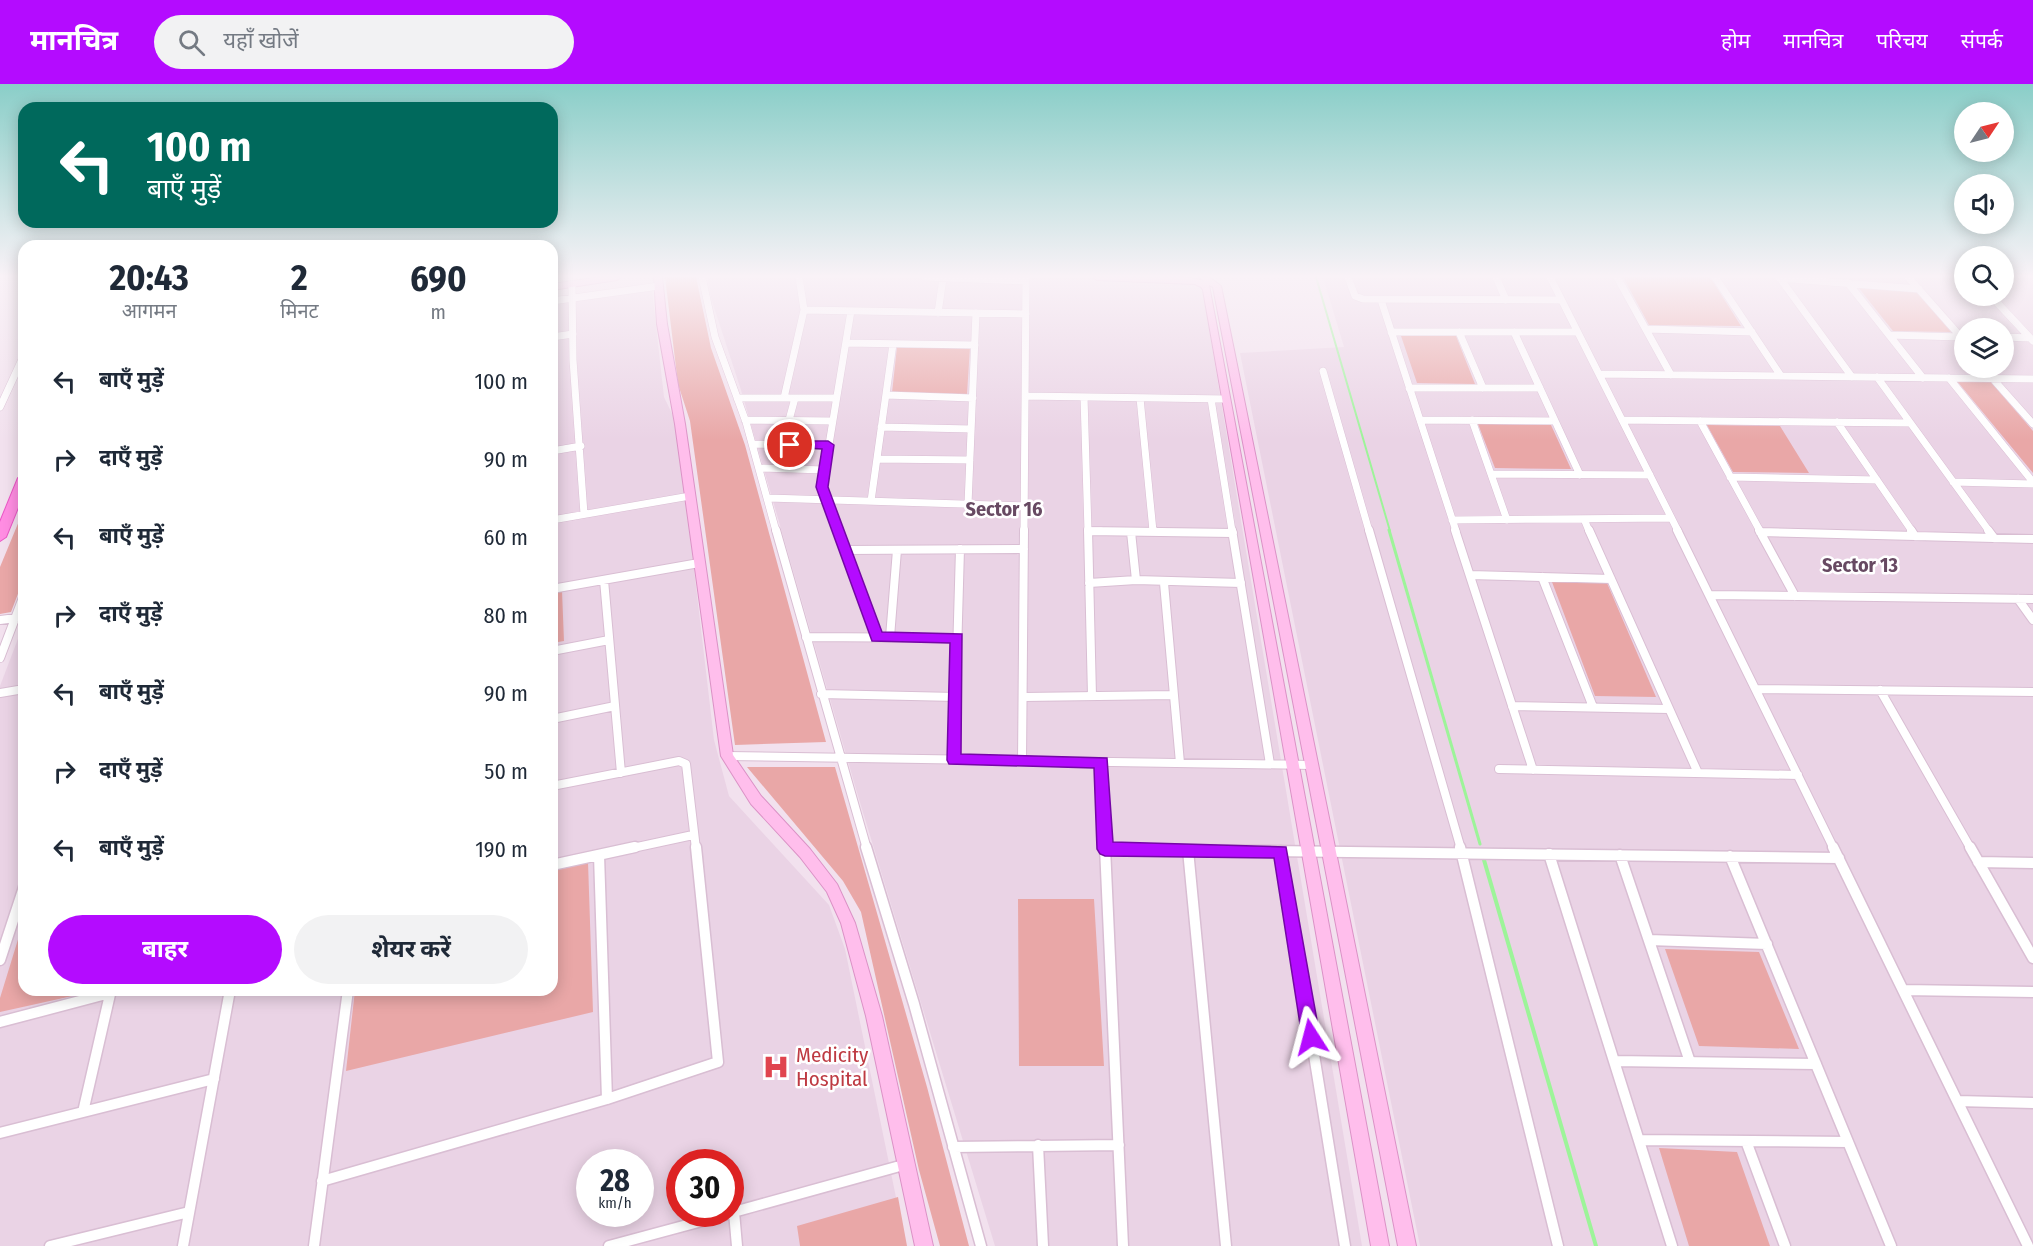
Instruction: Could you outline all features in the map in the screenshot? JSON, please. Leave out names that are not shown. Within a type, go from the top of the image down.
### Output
[{"type":"main road","points":[[0,537],[18,493]]},
{"type":"street","points":[[663,331],[690,496],[727,756],[756,800],[805,853],[832,888],[848,923],[874,1016],[924,1246]]},
{"type":"street","points":[[714,331],[745,420],[768,498],[839,758],[914,1004],[981,1246]]},
{"type":"street","points":[[784,398],[799,331]]},
{"type":"street","points":[[848,331],[822,487],[877,637]]},
{"type":"street","points":[[968,504],[975,331]]},
{"type":"street","points":[[1022,761],[1026,331]]},
{"type":"street","points":[[1214,331],[1380,1246]]},
{"type":"street","points":[[1226,331],[1407,1246]]},
{"type":"street","points":[[1647,331],[1671,375]]},
{"type":"street","points":[[1725,331],[1752,332],[1781,376]]},
{"type":"street","points":[[1819,331],[1852,377]]},
{"type":"street","points":[[1886,331],[1923,378]]},
{"type":"street","points":[[1533,770],[1392,332],[1578,332],[1756,688],[2028,1246]]},
{"type":"street","points":[[1459,332],[1483,388]]},
{"type":"street","points":[[1514,332],[1580,475]]},
{"type":"street","points":[[558,336],[573,334],[584,514]]},
{"type":"street","points":[[1889,335],[1954,337]]},
{"type":"street","points":[[2014,339],[2032,340]]},
{"type":"street","points":[[846,343],[975,345]]},
{"type":"street","points":[[871,501],[893,344]]},
{"type":"street","points":[[0,407],[18,368]]},
{"type":"street","points":[[1323,371],[1462,854],[1558,1246]]},
{"type":"street","points":[[1599,374],[1954,378]]},
{"type":"street","points":[[1877,377],[1994,538]]},
{"type":"street","points":[[1949,378],[2033,483]]},
{"type":"street","points":[[1993,378],[2033,379]]},
{"type":"street","points":[[1993,378],[2033,424]]},
{"type":"street","points":[[1409,388],[1540,388]]},
{"type":"street","points":[[886,395],[973,398]]},
{"type":"street","points":[[1025,396],[1226,399]]},
{"type":"street","points":[[1084,397],[1092,696]]},
{"type":"street","points":[[737,398],[836,398]]},
{"type":"street","points":[[789,420],[795,398]]},
{"type":"street","points":[[1140,398],[1153,532]]},
{"type":"street","points":[[1211,399],[1270,765]]},
{"type":"street","points":[[745,420],[832,421]]},
{"type":"street","points":[[1420,420],[1556,421]]},
{"type":"street","points":[[1472,420],[1507,520]]},
{"type":"street","points":[[1622,420],[1910,423]]},
{"type":"street","points":[[1700,421],[1795,596]]},
{"type":"street","points":[[1837,422],[1915,536]]},
{"type":"street","points":[[881,427],[971,429]]},
{"type":"street","points":[[752,444],[828,445]]},
{"type":"street","points":[[558,450],[581,446]]},
{"type":"street","points":[[877,459],[970,460]]},
{"type":"street","points":[[759,468],[824,470]]},
{"type":"street","points":[[1491,474],[1650,475]]},
{"type":"street","points":[[1730,477],[1877,480]]},
{"type":"street","points":[[1953,482],[2033,483]]},
{"type":"street","points":[[558,519],[690,496]]},
{"type":"street","points":[[768,498],[1024,506]]},
{"type":"street","points":[[1452,520],[1671,518]]},
{"type":"street","points":[[1584,519],[1698,773]]},
{"type":"street","points":[[1088,531],[1233,533]]},
{"type":"street","points":[[1131,532],[1136,580]]},
{"type":"street","points":[[1760,532],[2033,539]]},
{"type":"street","points":[[954,760],[960,549]]},
{"type":"street","points":[[845,550],[1024,549]]},
{"type":"street","points":[[890,637],[897,550]]},
{"type":"street","points":[[558,588],[699,563]]},
{"type":"street","points":[[1470,575],[1611,579]]},
{"type":"street","points":[[1542,577],[1593,708]]},
{"type":"street","points":[[604,580],[621,773]]},
{"type":"street","points":[[1089,583],[1136,580],[1164,583],[1241,583]]},
{"type":"street","points":[[1164,583],[1180,763]]},
{"type":"street","points":[[1710,595],[2033,599]]},
{"type":"street","points":[[2018,599],[2033,620]]},
{"type":"street","points":[[0,620],[18,617]]},
{"type":"street","points":[[0,658],[18,621]]},
{"type":"street","points":[[806,637],[957,638]]},
{"type":"street","points":[[558,650],[609,640]]},
{"type":"street","points":[[1756,688],[2033,693]]},
{"type":"street","points":[[0,693],[18,690]]},
{"type":"street","points":[[1880,690],[2033,958]]},
{"type":"street","points":[[821,694],[956,697]]},
{"type":"street","points":[[1023,697],[1174,695]]},
{"type":"street","points":[[558,717],[615,706]]},
{"type":"street","points":[[1512,706],[1670,709]]},
{"type":"street","points":[[727,756],[1312,765]]},
{"type":"street","points":[[322,1181],[607,1099],[715,1064],[719,1059],[686,764],[683,762],[558,785]]},
{"type":"street","points":[[1101,762],[1123,1246]]},
{"type":"street","points":[[1499,769],[1798,775]]},
{"type":"street","points":[[558,864],[693,835]]},
{"type":"street","points":[[1105,849],[1839,858]]},
{"type":"street","points":[[1188,850],[1226,1246]]},
{"type":"street","points":[[1281,851],[1345,1246]]},
{"type":"street","points":[[1549,854],[1672,1246]]},
{"type":"street","points":[[599,855],[607,1099]]},
{"type":"street","points":[[1620,855],[1690,1062]]},
{"type":"street","points":[[1730,856],[1891,1246]]},
{"type":"street","points":[[1978,862],[2033,863]]},
{"type":"street","points":[[0,960],[18,905]]},
{"type":"street","points":[[1649,940],[1767,944]]},
{"type":"street","points":[[1903,990],[2033,992]]},
{"type":"street","points":[[0,1022],[96,996]]},
{"type":"street","points":[[83,1112],[110,996]]},
{"type":"street","points":[[183,1246],[229,996]]},
{"type":"street","points":[[314,1246],[347,996]]},
{"type":"street","points":[[1615,1061],[1816,1064]]},
{"type":"street","points":[[0,1133],[214,1079]]},
{"type":"street","points":[[1958,1101],[2033,1103]]},
{"type":"street","points":[[1639,1140],[1848,1142]]},
{"type":"street","points":[[1746,1141],[1785,1246]]},
{"type":"street","points":[[1038,1145],[1042,1246]]},
{"type":"street","points":[[953,1147],[1119,1145]]},
{"type":"street","points":[[744,1209],[907,1164]]},
{"type":"street","points":[[50,1246],[189,1212]]},
{"type":"street","points":[[609,1246],[679,1227]]},
{"type":"street","points":[[734,1227],[737,1246]]},
{"type":"shaded area","points":[[558,331],[657,331],[664,397],[677,424],[714,740],[729,796],[829,905],[845,949],[906,1246],[0,1246],[0,686],[18,639],[18,996],[558,996]]},
{"type":"shaded area","points":[[672,331],[707,331],[711,348],[745,445],[826,742],[735,745],[690,421],[678,384]]},
{"type":"shaded area","name":"Sector 16","points":[[722,331],[1209,331],[1362,1246],[995,1246],[858,796],[741,390]]},
{"type":"shaded area","name":"Sector 13","points":[[1339,331],[1954,331],[1954,378],[2014,378],[2014,331],[2033,331],[2033,1246],[1420,1246],[1240,353],[1344,347]]},
{"type":"shaded area","points":[[1401,336],[1456,336],[1475,384],[1417,383]]},
{"type":"shaded area","points":[[897,347],[970,347],[967,394],[892,393]]},
{"type":"shaded area","points":[[1957,381],[1990,381],[2033,431],[2033,473]]},
{"type":"shaded area","points":[[1478,424],[1551,425],[1571,469],[1495,468]]},
{"type":"shaded area","points":[[1707,425],[1780,426],[1809,473],[1733,472]]},
{"type":"shaded area","points":[[18,524],[18,594],[11,612],[0,614],[0,567]]},
{"type":"shaded area","points":[[1552,582],[1607,583],[1656,697],[1595,696]]},
{"type":"shaded area","points":[[562,591],[564,641],[558,642],[558,592]]},
{"type":"shaded area","points":[[747,767],[835,767],[927,1087],[969,1246],[940,1246],[919,1170],[861,912],[843,881]]},
{"type":"shaded area","points":[[588,862],[593,1012],[346,1071],[354,996],[558,996],[558,869]]},
{"type":"shaded area","points":[[1018,899],[1094,899],[1104,1066],[1019,1066]]},
{"type":"shaded area","points":[[18,940],[18,996],[72,996],[0,1012],[0,998]]},
{"type":"shaded area","points":[[1665,949],[1759,952],[1799,1049],[1699,1046]]},
{"type":"shaded area","points":[[1659,1148],[1737,1152],[1770,1246],[1689,1246]]},
{"type":"shaded area","points":[[898,1197],[907,1246],[800,1246],[797,1226]]},
{"type":"waterway","points":[[1332,331],[1390,531]]},
{"type":"waterway","points":[[1389,530],[1480,844]]},
{"type":"waterway","points":[[1484,860],[1596,1246]]},
{"type":"place","name":"Medicity Hospital","points":[[776,1067]]},
{"type":"district","name":"Sector 16","points":[[1004,509]]},
{"type":"district","name":"Sector 13","points":[[1860,565]]},
{"type":"route","points":[[790,445],[828,445],[822,487],[877,637],[957,638],[954,760],[1101,762],[1105,849],[1281,851],[1311,1037]]}]
